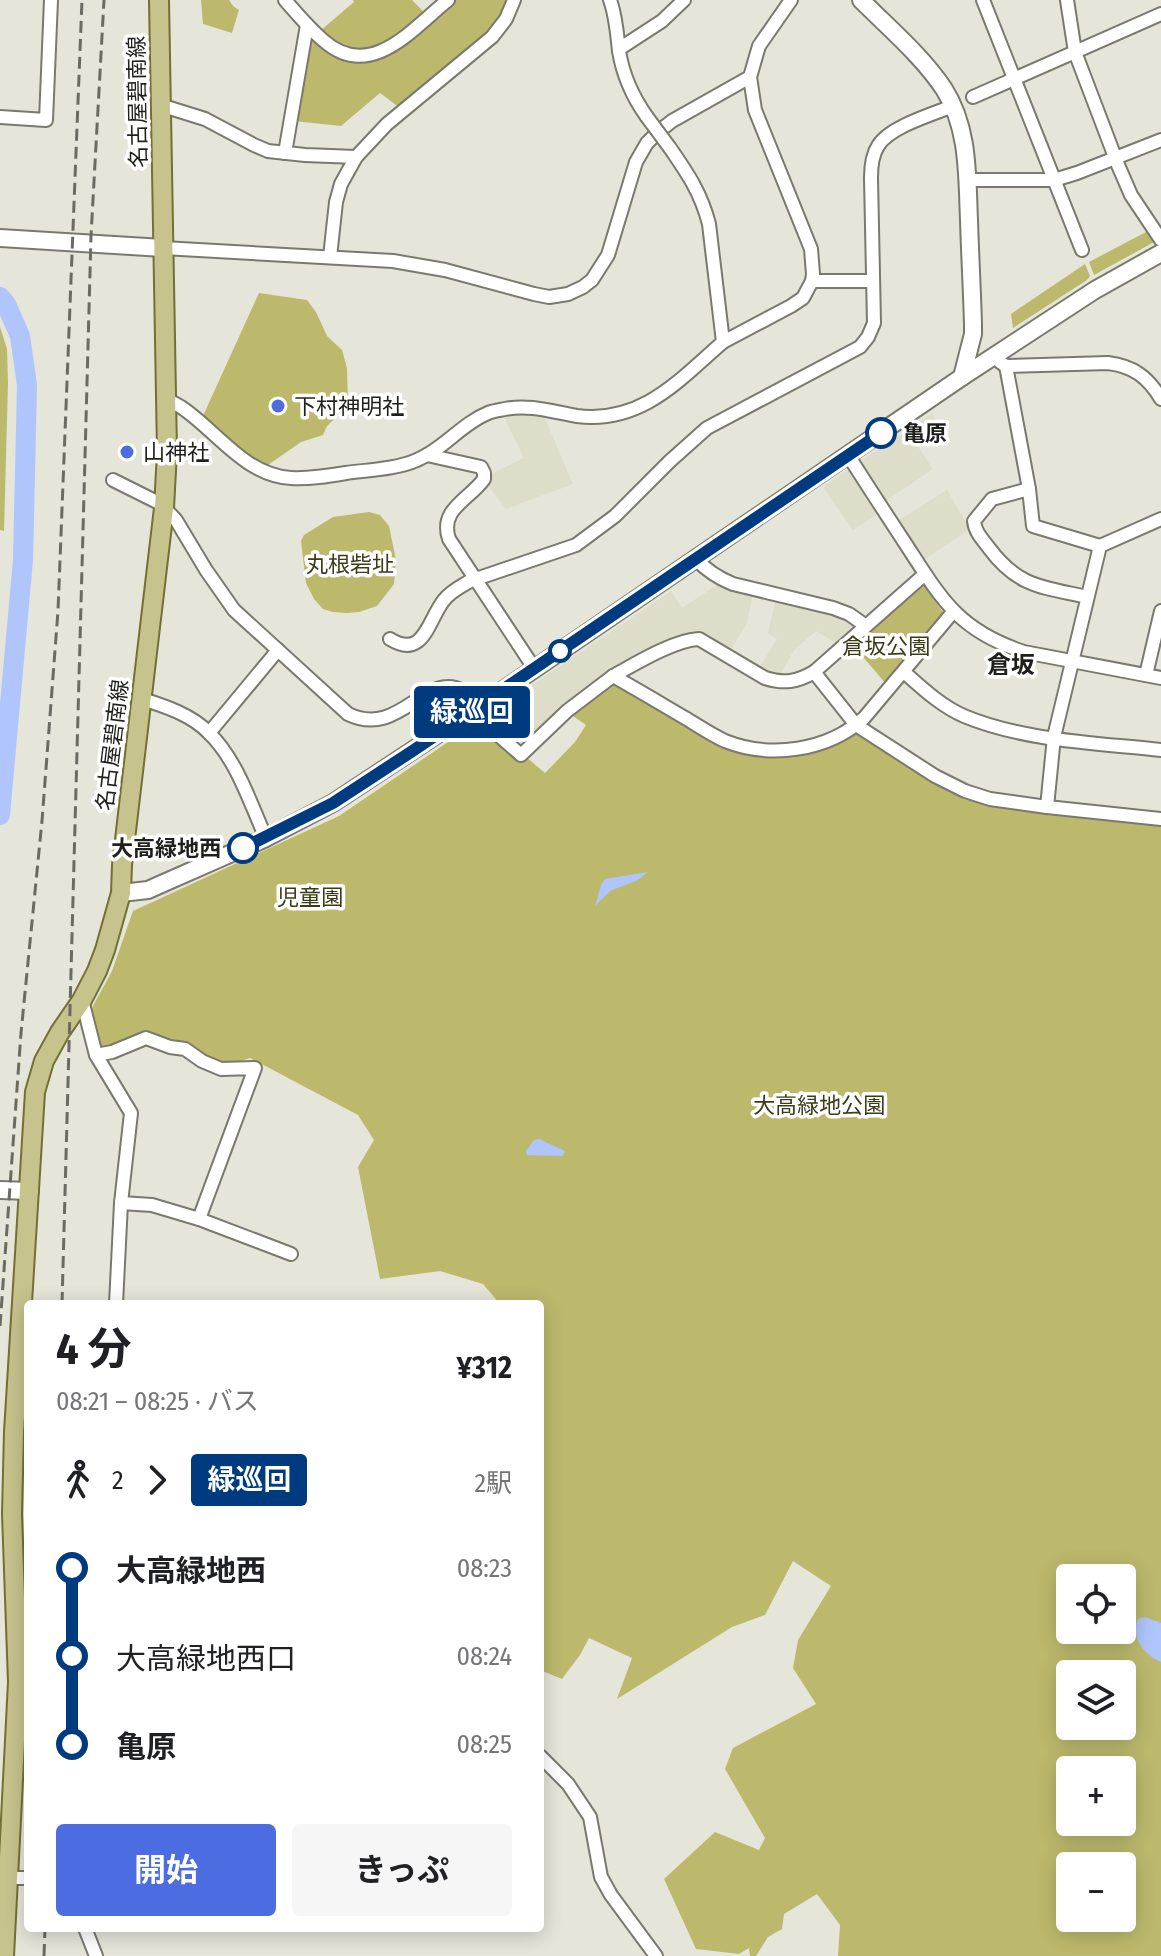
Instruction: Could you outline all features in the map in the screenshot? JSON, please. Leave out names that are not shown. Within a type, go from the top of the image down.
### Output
[{"type":"main road","name":"名古屋碧南線","points":[[4,1956],[18,1682],[21,1553],[12,1514],[14,1432],[35,1092],[44,1061],[97,971],[121,893],[164,508],[167,452],[159,0]]},
{"type":"street","points":[[0,117],[46,120],[51,0]]},
{"type":"street","points":[[285,0],[326,43],[357,56],[372,55],[396,44],[448,0]]},
{"type":"street","points":[[330,257],[336,202],[341,184],[356,157],[387,124],[492,37],[506,19],[514,0]]},
{"type":"street","points":[[610,0],[628,86],[694,183],[704,206],[709,224],[723,342]]},
{"type":"street","points":[[619,49],[662,21],[684,0]]},
{"type":"street","points":[[165,398],[181,407],[245,461],[261,470],[288,478],[312,478],[414,462],[438,449],[488,412],[512,407],[594,417],[627,413],[645,405],[723,342],[803,298],[812,281],[814,266],[811,249],[755,110],[750,77],[759,46],[791,0]]},
{"type":"street","points":[[861,0],[924,63],[944,90],[953,106],[964,142],[973,334],[962,377]]},
{"type":"street","points":[[983,0],[1082,250]]},
{"type":"street","points":[[121,893],[148,890],[266,838],[333,803],[962,377],[1000,362],[1161,244],[1131,195],[1075,52],[1067,0]]},
{"type":"street","points":[[973,97],[1161,14]]},
{"type":"street","points":[[285,153],[307,25]]},
{"type":"street","points":[[0,238],[393,261],[419,264],[534,294],[559,296],[575,291],[592,280],[608,255],[636,162],[647,143],[672,121],[750,77]]},
{"type":"street","points":[[160,105],[205,119],[268,151],[356,157]]},
{"type":"street","points":[[390,639],[408,646],[418,642],[446,597],[470,581],[576,545],[615,516],[707,428],[860,347],[874,323],[871,178],[874,154],[881,142],[893,132],[953,106]]},
{"type":"street","points":[[967,180],[1054,180],[1161,140]]},
{"type":"street","points":[[812,281],[873,281]]},
{"type":"street","points":[[1000,362],[1123,365],[1149,381],[1161,399]]},
{"type":"street","points":[[1000,362],[1029,489],[1033,526],[1100,546],[1160,524]]},
{"type":"street","points":[[427,455],[481,467],[484,479],[452,512],[447,519],[446,531],[534,668]]},
{"type":"street","points":[[848,455],[941,598],[970,626],[1024,652],[1161,678]]},
{"type":"street","points":[[113,480],[158,501],[176,520],[223,596],[246,622],[348,714],[376,721],[438,687],[459,689],[472,699],[481,717],[521,755],[567,711],[613,676],[658,652],[691,640],[699,639],[765,678],[794,681],[814,672],[925,574]]},
{"type":"street","points":[[1029,489],[992,499],[974,521],[974,529],[1014,576],[1042,587],[1087,597]]},
{"type":"street","points":[[1047,807],[1054,737],[1100,546]]},
{"type":"street","points":[[696,559],[714,576],[733,584],[833,608],[866,626]]},
{"type":"street","points":[[1146,675],[1161,611]]},
{"type":"street","points":[[613,676],[722,740],[750,748],[778,750],[809,747],[856,725],[953,612]]},
{"type":"street","points":[[209,733],[278,650]]},
{"type":"street","points":[[814,672],[856,725],[922,769],[965,791],[990,799],[1161,819]]},
{"type":"street","points":[[904,672],[962,715],[1028,735],[1161,750]]},
{"type":"street","points":[[142,699],[166,706],[209,733],[228,757],[266,838]]},
{"type":"street","points":[[82,1000],[96,1055],[131,1113],[121,1203],[116,1300]]},
{"type":"street","points":[[96,1055],[146,1038],[185,1049],[221,1069],[255,1068],[199,1219]]},
{"type":"street","points":[[0,1190],[30,1191]]},
{"type":"street","points":[[121,1203],[152,1205],[199,1219],[291,1254]]},
{"type":"street","points":[[544,1760],[568,1784],[590,1817],[601,1877],[656,1956]]},
{"type":"street","points":[[7,1878],[24,1878]]},
{"type":"street","points":[[87,1932],[96,1956]]},
{"type":"shaded area","points":[[502,413],[543,414],[573,484],[506,509],[485,482],[487,476],[524,458]]},
{"type":"shaded area","points":[[932,414],[938,423],[914,441],[933,469],[883,503],[861,470],[861,461]]},
{"type":"shaded area","points":[[849,471],[876,515],[853,530],[823,487]]},
{"type":"shaded area","points":[[947,490],[970,529],[925,559],[919,557],[896,522]]},
{"type":"shaded area","points":[[720,583],[753,593],[747,623],[729,653],[697,633],[656,649],[519,749],[486,716],[671,591],[682,608]]},
{"type":"shaded area","points":[[776,598],[825,610],[854,622],[857,627],[839,645],[816,631],[794,650],[779,677],[758,670],[777,639],[768,633]]},
{"type":"green space","points":[[201,0],[229,0],[239,10],[232,33],[203,24]]},
{"type":"green space","points":[[353,0],[412,0],[425,13],[387,43],[376,48],[353,50],[335,43],[320,31]]},
{"type":"green space","points":[[454,0],[511,0],[501,22],[400,108],[380,93],[341,126],[294,121],[308,39],[313,38],[359,60],[371,60],[410,39]]},
{"type":"green space","points":[[1148,231],[1156,241],[1094,275],[1089,262]]},
{"type":"green space","points":[[1085,264],[1090,276],[1087,280],[1013,328],[1011,314]]},
{"type":"green space","points":[[259,293],[307,300],[327,336],[342,350],[347,368],[348,406],[327,426],[323,435],[301,442],[265,467],[202,418]]},
{"type":"green space","points":[[0,327],[7,349],[8,383],[4,531],[0,530]]},
{"type":"green space","name":"丸根砦址","points":[[369,512],[380,515],[389,526],[396,560],[394,584],[377,606],[347,613],[323,609],[306,583],[301,541],[304,535],[333,517]]},
{"type":"green space","name":"倉坂公園","points":[[919,585],[924,586],[943,617],[887,685],[852,644]]},
{"type":"green space","name":"大高緑地公園","points":[[610,681],[760,754],[853,731],[860,732],[963,794],[1161,823],[1161,1956],[838,1956],[840,1925],[817,1894],[784,1914],[782,1929],[768,1937],[756,1956],[750,1956],[749,1948],[739,1954],[696,1949],[664,1879],[715,1832],[759,1850],[765,1838],[725,1769],[733,1748],[816,1704],[793,1668],[798,1640],[831,1586],[793,1561],[765,1615],[732,1627],[617,1699],[632,1658],[589,1638],[562,1679],[544,1672],[544,1300],[497,1300],[483,1284],[440,1271],[380,1279],[358,1167],[374,1140],[358,1115],[250,1058],[225,1066],[147,1033],[99,1051],[88,1015],[112,971],[133,911],[339,816],[479,721],[545,773],[575,742],[586,725],[570,714]]},
{"type":"water","points":[[648,872],[638,880],[610,891],[595,906],[605,879]]},
{"type":"water","points":[[539,1139],[565,1151],[563,1156],[527,1155],[526,1151],[534,1140]]},
{"type":"water","points":[[1145,1617],[1161,1623],[1161,1662],[1140,1645],[1136,1632],[1138,1619]]},
{"type":"waterway","points":[[0,297],[20,336],[27,385],[23,560],[0,815]]},
{"type":"railway","points":[[0,1326],[21,1033],[42,821],[58,611],[82,0]]},
{"type":"railway","points":[[62,1300],[91,236],[104,0]]},
{"type":"railway","points":[[44,1956],[45,1932]]},
{"type":"bus line","name":"緑巡回","points":[[243,848],[333,803],[881,433]]},
{"type":"place","name":"下村神明社","points":[[278,406]]},
{"type":"place","name":"亀原","points":[[881,433]]},
{"type":"place","name":"山神社","points":[[127,452]]},
{"type":"place","name":"大高緑地西","points":[[243,848]]},
{"type":"district","name":"倉坂","points":[[1011,665]]},
{"type":"park label","name":"児童園","points":[[310,897]]}]
